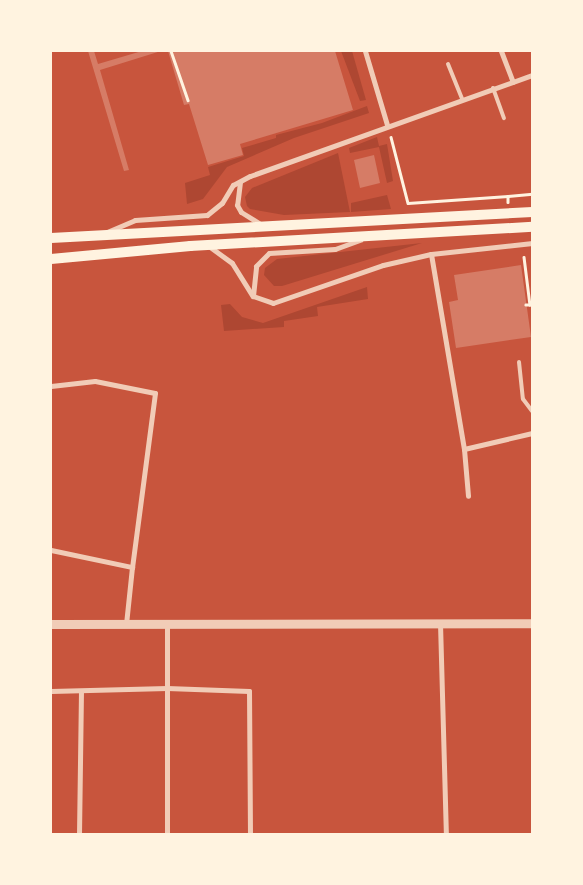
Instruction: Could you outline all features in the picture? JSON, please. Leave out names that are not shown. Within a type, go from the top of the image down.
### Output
[{"type":"main road","points":[[51,238],[106,233],[532,212]]},
{"type":"main road","points":[[51,258],[208,246],[532,227]]},
{"type":"street","points":[[365,51],[387,125]]},
{"type":"street","points":[[501,51],[513,82]]},
{"type":"street","points":[[106,233],[135,220],[207,215],[222,203],[227,191],[240,182],[387,125],[462,98],[532,76]]},
{"type":"street","points":[[240,182],[236,198],[241,212],[264,226]]},
{"type":"street","points":[[254,296],[256,266],[269,253],[335,249],[370,236]]},
{"type":"street","points":[[208,246],[232,263],[254,296],[273,303],[383,265],[431,254],[532,243]]},
{"type":"street","points":[[431,254],[464,449],[468,496]]},
{"type":"street","points":[[51,386],[95,381],[156,393],[126,624]]},
{"type":"street","points":[[464,449],[532,433]]},
{"type":"street","points":[[51,550],[132,568]]},
{"type":"street","points":[[440,623],[446,834]]},
{"type":"street","points":[[51,624],[532,623]]},
{"type":"street","points":[[167,625],[167,834]]},
{"type":"street","points":[[51,691],[168,688],[249,691],[250,834]]},
{"type":"street","points":[[79,834],[81,691]]},
{"type":"lane","points":[[448,64],[462,98]]},
{"type":"lane","points":[[494,88],[504,118]]},
{"type":"lane","points":[[519,362],[523,399],[532,411]]},
{"type":"lane","points":[[451,372],[458,371]]},
{"type":"path","points":[[171,51],[185,101],[188,100]]},
{"type":"path","points":[[386,139],[391,137],[408,203],[532,194]]},
{"type":"path","points":[[508,196],[508,204]]},
{"type":"path","points":[[524,257],[530,305],[526,305]]},
{"type":"shaded area","points":[[341,51],[352,51],[366,100],[360,101]]},
{"type":"shaded area","points":[[367,106],[369,113],[294,138],[227,167],[203,199],[187,204],[185,183],[210,175],[208,167],[244,156],[242,148],[276,138],[276,135],[322,123]]},
{"type":"shaded area","points":[[377,137],[379,146],[387,144],[393,181],[387,183],[379,147],[350,153],[349,148]]},
{"type":"shaded area","points":[[338,153],[350,212],[284,215],[250,209],[247,206],[245,197],[252,188]]},
{"type":"shaded area","points":[[387,195],[391,209],[351,212],[351,203]]},
{"type":"shaded area","points":[[422,243],[282,286],[274,286],[264,275],[265,268],[277,259]]},
{"type":"shaded area","points":[[367,287],[368,299],[317,307],[318,316],[284,321],[284,327],[224,331],[221,305],[230,304],[242,317],[263,323]]},
{"type":"building","points":[[88,51],[94,51],[98,64],[142,51],[161,51],[100,70],[129,170],[124,171]]},
{"type":"building","points":[[168,51],[335,51],[353,110],[240,144],[243,155],[208,165],[189,104],[184,105]]},
{"type":"building","points":[[374,155],[380,183],[360,188],[354,160]]},
{"type":"building","points":[[521,265],[531,337],[456,348],[449,302],[458,300],[454,275]]}]
